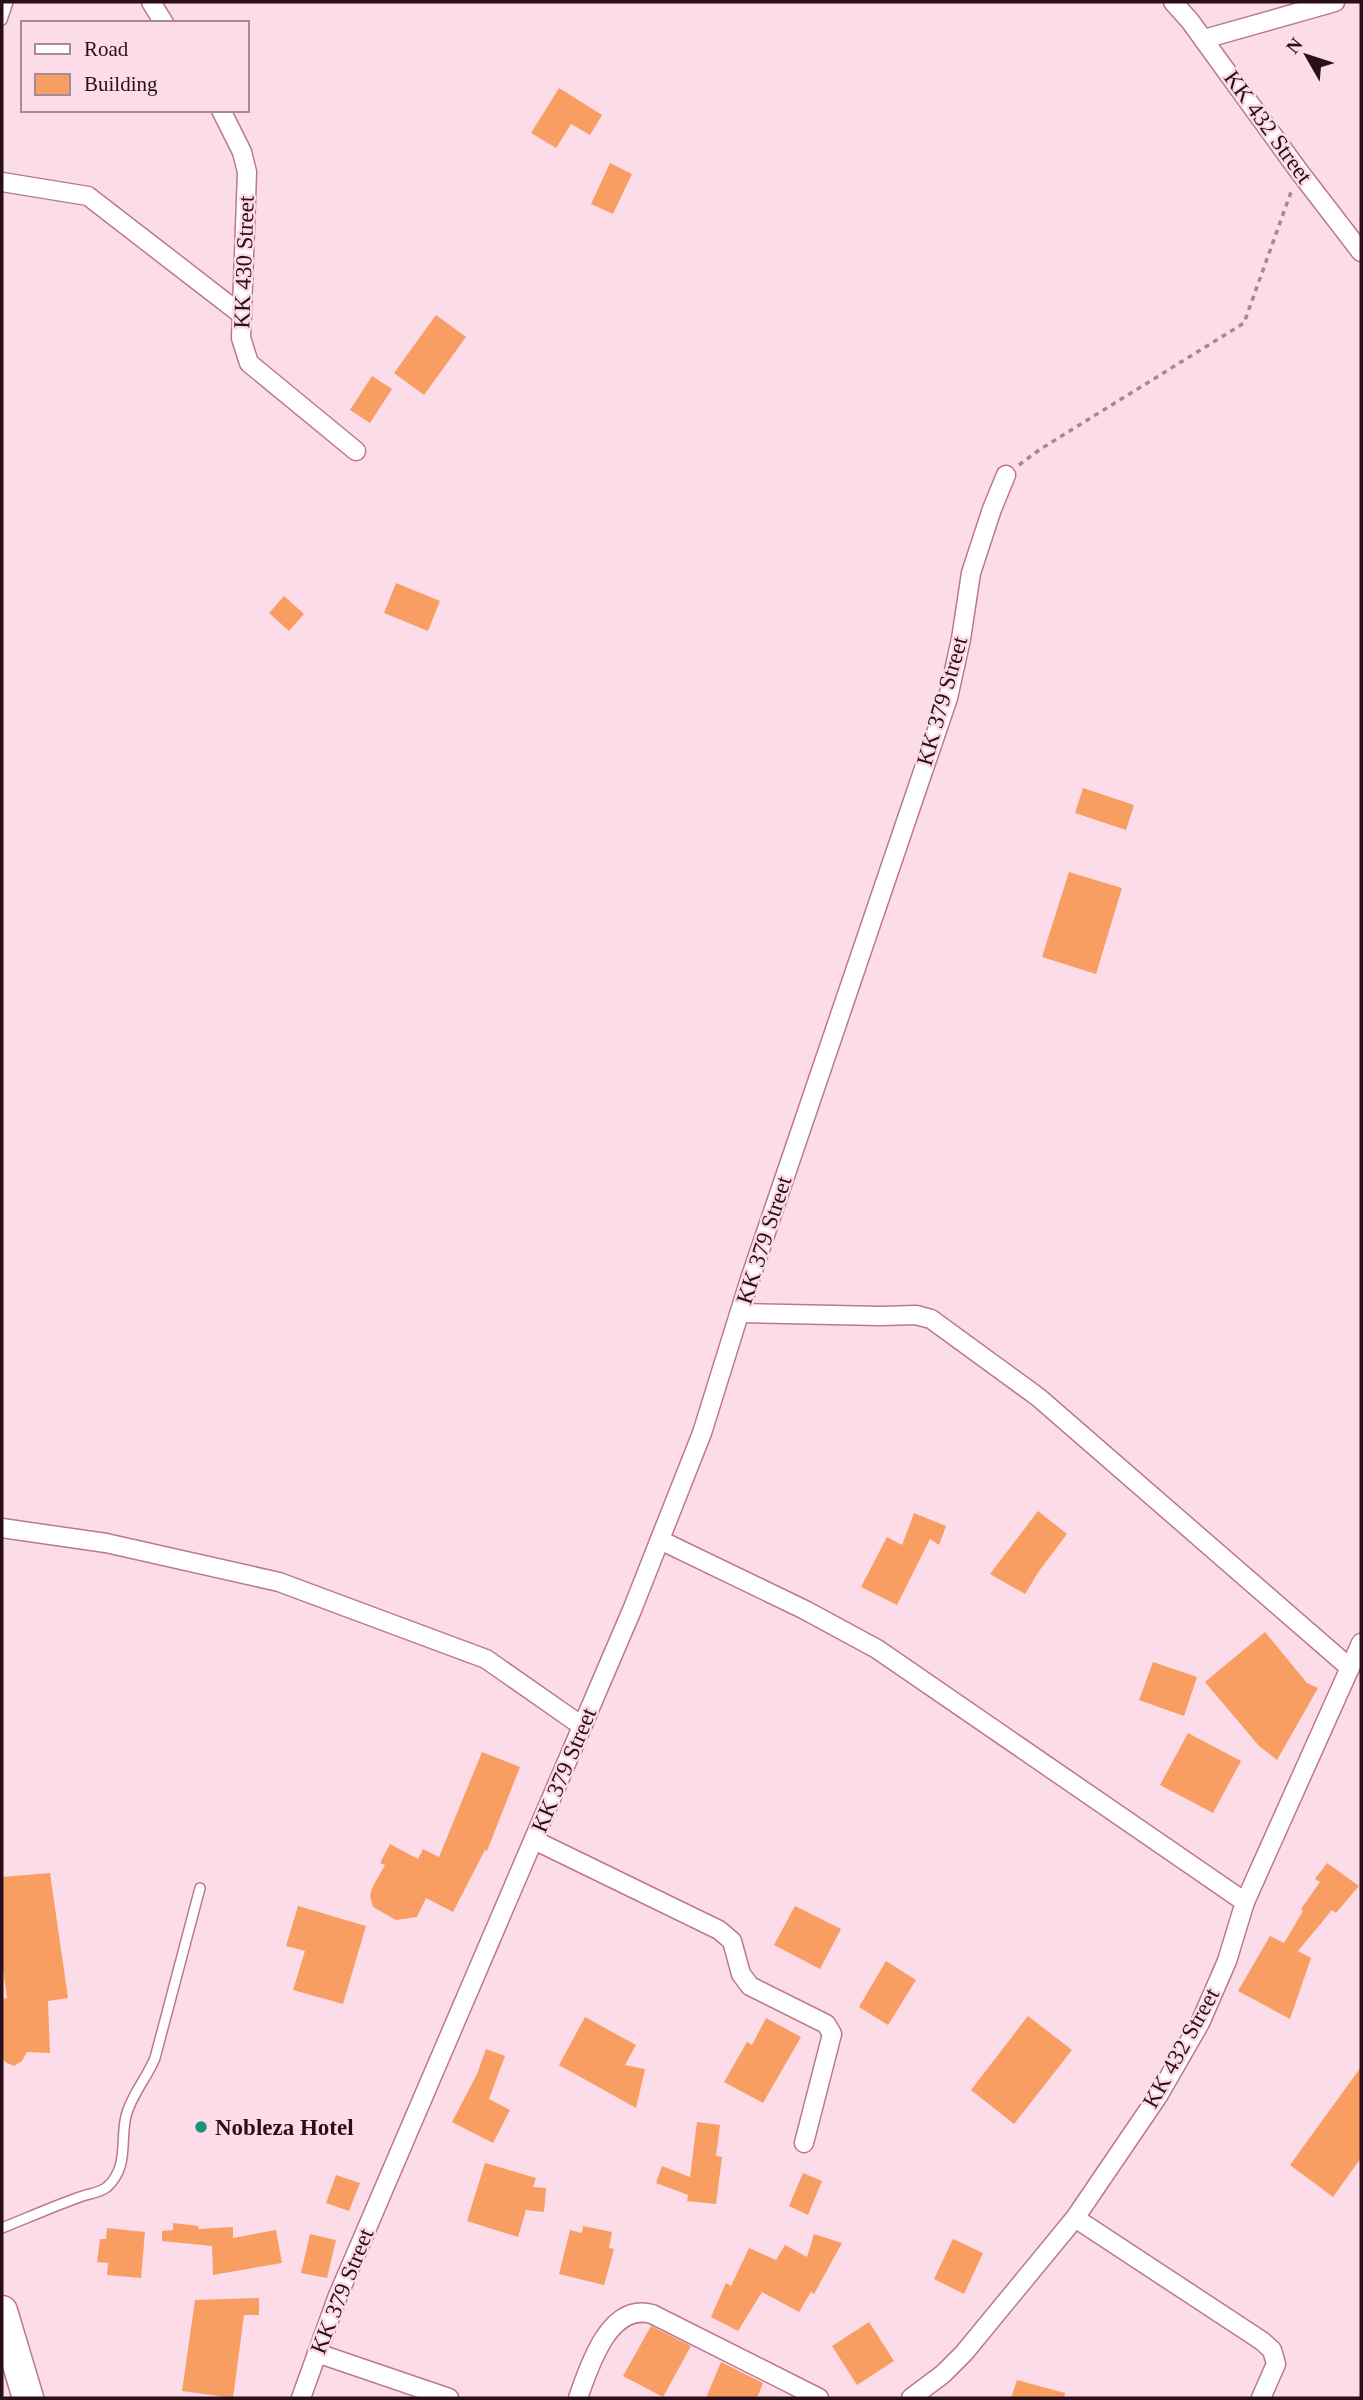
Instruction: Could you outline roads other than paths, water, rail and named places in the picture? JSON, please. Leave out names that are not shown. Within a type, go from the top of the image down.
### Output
[{"type":"highway","points":[[2,2311],[28,2398]]},
{"type":"street","points":[[151,2],[163,21]]},
{"type":"street","name":"KK 432 Street","points":[[1173,2],[1204,39],[1361,252]]},
{"type":"street","points":[[1204,39],[1335,2]]},
{"type":"street","name":"KK 430 Street","points":[[221,112],[242,152],[247,173],[241,338],[249,363],[356,451]]},
{"type":"street","points":[[2,182],[88,196],[242,315]]},
{"type":"street","name":"KK 379 Street","points":[[301,2398],[337,2298],[632,1610],[702,1433],[948,698],[961,639],[971,573],[1006,475]]},
{"type":"street","points":[[740,1313],[880,1317],[916,1315],[931,1319],[1038,1397],[1350,1668]]},
{"type":"street","points":[[2,1528],[106,1543],[279,1583],[486,1659],[582,1726]]},
{"type":"street","points":[[660,1539],[877,1648],[1245,1902]]},
{"type":"street","name":"KK 432 Street","points":[[911,2398],[943,2374],[964,2353],[1075,2218],[1158,2096],[1200,2023],[1227,1961],[1245,1902],[1361,1643]]},
{"type":"street","points":[[534,1840],[719,1930],[732,1941],[741,1974],[750,1986],[826,2024],[832,2034],[804,2143]]},
{"type":"street","points":[[1075,2218],[1272,2350],[1276,2364],[1261,2398]]},
{"type":"street","points":[[578,2398],[601,2344],[615,2324],[630,2314],[641,2311],[652,2314],[820,2398]]},
{"type":"street","points":[[317,2353],[449,2398]]},
{"type":"lane","points":[[2,20],[8,2]]},
{"type":"lane","points":[[2,2228],[105,2189],[114,2179],[123,2163],[126,2116],[155,2058],[200,1888]]},
{"type":"place","name":"Nobleza Hotel","points":[[201,2127]]}]
